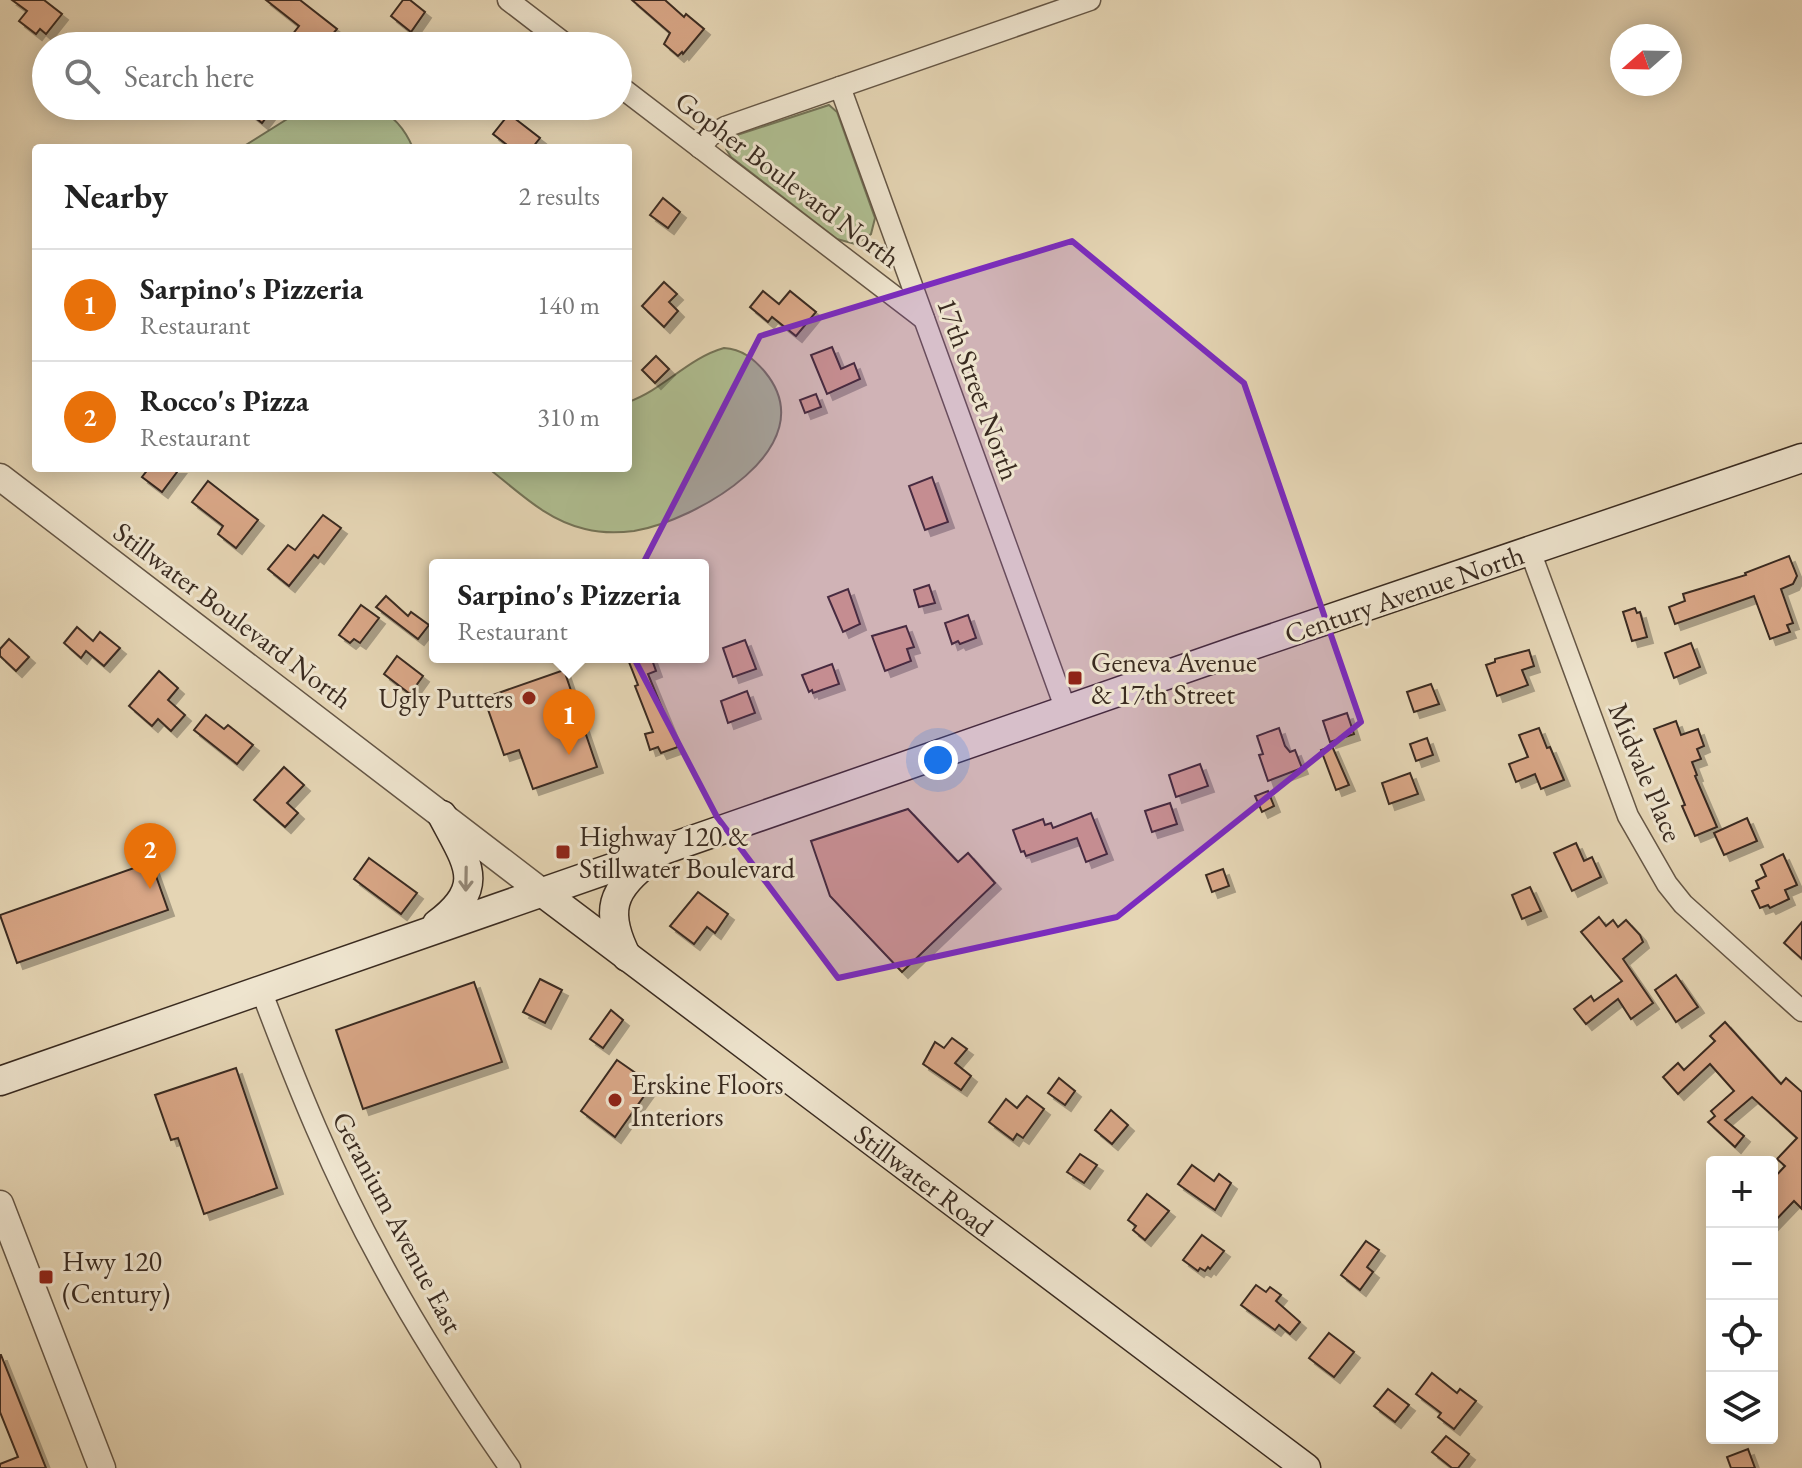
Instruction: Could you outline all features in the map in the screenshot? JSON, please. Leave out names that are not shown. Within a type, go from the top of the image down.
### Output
[{"type":"main road","name":"Century Avenue North","points":[[0,1081],[825,793],[1802,458]]},
{"type":"main road","points":[[427,932],[458,907],[468,881],[466,863],[442,815]]},
{"type":"main road","points":[[628,958],[615,925],[616,897],[629,877],[669,847]]},
{"type":"main road","name":"Stillwater Road","points":[[542,892],[1306,1468]]},
{"type":"street","points":[[508,0],[550,32]]},
{"type":"street","points":[[700,148],[710,136],[722,129],[1090,0]]},
{"type":"street","name":"17th Street North","points":[[840,87],[1066,710]]},
{"type":"street","name":"Gopher Boulevard North","points":[[632,96],[924,319]]},
{"type":"street","name":"Stillwater Boulevard North","points":[[0,477],[542,892]]},
{"type":"street","name":"Midvale Place","points":[[1530,551],[1628,816],[1650,857],[1683,904],[1802,1011]]},
{"type":"street","name":"Geranium Avenue East","points":[[261,990],[323,1145],[379,1260],[466,1405],[510,1468]]},
{"type":"street","points":[[0,1204],[102,1468]]},
{"type":"highlighted area","points":[[1072,241],[1244,383],[1361,722],[1117,917],[838,978],[717,817],[614,620],[760,336]]},
{"type":"green space","points":[[829,105],[837,112],[875,218],[871,234],[855,244],[837,239],[731,157],[726,149],[729,141],[737,135]]},
{"type":"green space","points":[[286,120],[395,120],[411,144],[247,144]]},
{"type":"green space","points":[[724,348],[747,356],[765,372],[780,400],[779,427],[767,453],[746,476],[719,496],[660,524],[634,531],[597,531],[571,525],[545,512],[493,472],[632,472],[632,400]]},
{"type":"building","points":[[12,0],[44,0],[62,14],[48,32],[40,29],[33,32],[19,21],[27,11]]},
{"type":"building","points":[[266,0],[300,0],[337,29],[335,32],[294,32],[299,26]]},
{"type":"building","points":[[403,0],[410,0],[425,12],[411,32],[391,16]]},
{"type":"building","points":[[632,0],[665,0],[704,29],[678,56],[664,44],[670,33]]},
{"type":"building","points":[[504,120],[517,120],[540,138],[535,144],[506,144],[493,134]]},
{"type":"building","points":[[663,198],[680,212],[668,228],[650,215]]},
{"type":"building","points":[[664,282],[677,294],[669,302],[678,311],[664,327],[642,306]]},
{"type":"building","points":[[763,291],[779,304],[790,291],[816,312],[796,336],[772,317],[768,322],[750,307]]},
{"type":"building","points":[[832,347],[841,369],[854,363],[860,379],[827,394],[811,355]]},
{"type":"building","points":[[656,356],[669,369],[655,383],[642,370]]},
{"type":"building","points":[[816,394],[821,407],[805,413],[800,400]]},
{"type":"building","points":[[146,472],[177,472],[162,492],[142,477]]},
{"type":"building","points":[[932,477],[948,522],[925,530],[909,486]]},
{"type":"building","points":[[208,481],[258,520],[236,548],[218,534],[223,526],[192,502]]},
{"type":"building","points":[[323,515],[341,528],[318,558],[314,555],[289,586],[268,569],[288,545],[295,550]]},
{"type":"building","points":[[1789,556],[1797,576],[1793,584],[1781,589],[1793,623],[1787,625],[1790,632],[1770,639],[1754,596],[1675,624],[1669,607],[1685,601],[1683,594],[1746,575]]},
{"type":"building","points":[[929,585],[935,603],[919,607],[914,590]]},
{"type":"building","points":[[848,589],[860,624],[843,632],[828,597]]},
{"type":"building","points":[[386,596],[408,616],[411,612],[429,625],[418,639],[376,607]]},
{"type":"building","points":[[361,605],[379,618],[360,643],[354,639],[350,643],[339,635]]},
{"type":"building","points":[[1635,608],[1637,613],[1640,612],[1647,637],[1632,641],[1623,612]]},
{"type":"building","points":[[968,615],[976,638],[952,644],[945,623]]},
{"type":"building","points":[[906,626],[914,647],[907,649],[911,661],[885,671],[872,636]]},
{"type":"building","points":[[77,627],[93,641],[100,632],[120,648],[104,666],[86,651],[81,658],[64,643]]},
{"type":"building","points":[[9,639],[29,657],[16,671],[0,656],[0,649]]},
{"type":"building","points":[[745,640],[756,669],[733,677],[723,648]]},
{"type":"building","points":[[1691,643],[1700,667],[1674,678],[1665,653]]},
{"type":"building","points":[[1529,650],[1534,666],[1522,670],[1528,685],[1497,696],[1486,665],[1495,662],[1495,659]]},
{"type":"building","points":[[397,656],[423,676],[410,694],[384,674]]},
{"type":"building","points":[[629,663],[653,663],[656,671],[648,674],[678,747],[661,753],[658,747],[650,750],[645,734],[653,732],[635,686],[638,685]]},
{"type":"building","points":[[832,664],[839,684],[809,692],[802,675]]},
{"type":"building","points":[[564,670],[597,767],[533,789],[519,750],[504,755],[484,698]]},
{"type":"building","points":[[159,671],[178,688],[168,700],[185,715],[171,731],[158,719],[152,726],[129,706]]},
{"type":"building","points":[[1431,684],[1439,704],[1414,712],[1407,692]]},
{"type":"building","points":[[747,691],[755,713],[728,723],[721,701]]},
{"type":"building","points":[[1347,713],[1354,734],[1330,742],[1323,721]]},
{"type":"building","points":[[206,715],[224,729],[228,725],[253,745],[237,764],[194,730]]},
{"type":"building","points":[[1676,721],[1681,735],[1698,729],[1704,746],[1697,749],[1701,759],[1692,762],[1717,827],[1695,836],[1654,729]]},
{"type":"building","points":[[1279,728],[1285,746],[1290,752],[1295,750],[1302,768],[1268,781],[1259,755],[1263,754],[1257,736]]},
{"type":"building","points":[[1539,728],[1564,780],[1541,789],[1535,774],[1516,782],[1509,764],[1528,757],[1519,735]]},
{"type":"building","points":[[1427,738],[1433,755],[1416,761],[1410,744]]},
{"type":"building","points":[[1332,746],[1349,785],[1336,790],[1321,750]]},
{"type":"building","points":[[1200,764],[1208,786],[1176,797],[1169,775]]},
{"type":"building","points":[[284,767],[304,785],[287,803],[298,813],[285,827],[254,800]]},
{"type":"building","points":[[1410,773],[1418,794],[1389,804],[1382,783]]},
{"type":"building","points":[[1268,791],[1274,806],[1262,812],[1255,796]]},
{"type":"building","points":[[1170,803],[1177,824],[1152,832],[1145,811]]},
{"type":"building","points":[[908,809],[958,862],[968,853],[995,883],[902,972],[830,896],[811,841]]},
{"type":"building","points":[[1091,813],[1107,854],[1086,862],[1077,838],[1026,856],[1024,851],[1021,852],[1013,830],[1043,819],[1045,825],[1051,823],[1053,828]]},
{"type":"building","points":[[1747,818],[1757,841],[1724,855],[1714,833]]},
{"type":"building","points":[[1576,843],[1584,861],[1592,857],[1601,877],[1572,891],[1554,853]]},
{"type":"building","points":[[1783,854],[1797,885],[1785,890],[1789,899],[1770,908],[1768,905],[1760,908],[1752,891],[1759,888],[1756,881],[1766,876],[1761,865]]},
{"type":"building","points":[[369,858],[417,893],[401,914],[354,879]]},
{"type":"building","points":[[151,862],[168,910],[17,963],[0,915]]},
{"type":"building","points":[[1223,869],[1229,886],[1212,892],[1206,875]]},
{"type":"building","points":[[1530,887],[1541,911],[1522,919],[1512,895]]},
{"type":"building","points":[[698,892],[728,914],[715,933],[707,927],[694,944],[670,926]]},
{"type":"building","points":[[1599,917],[1606,926],[1613,920],[1618,927],[1626,920],[1640,935],[1643,942],[1623,959],[1653,1003],[1631,1019],[1618,999],[1586,1024],[1574,1009],[1591,996],[1594,1001],[1622,981],[1581,932]]},
{"type":"building","points":[[1802,922],[1802,959],[1784,943]]},
{"type":"building","points":[[1676,975],[1698,1007],[1676,1022],[1655,990]]},
{"type":"building","points":[[540,979],[562,990],[545,1023],[523,1012]]},
{"type":"building","points":[[474,982],[502,1062],[363,1109],[336,1030]]},
{"type":"building","points":[[611,1010],[623,1020],[603,1048],[590,1039]]},
{"type":"building","points":[[1725,1022],[1781,1084],[1786,1078],[1802,1092],[1802,1209],[1794,1201],[1778,1218],[1778,1174],[1785,1166],[1778,1158],[1797,1138],[1752,1097],[1725,1120],[1744,1136],[1735,1147],[1708,1122],[1715,1116],[1711,1111],[1734,1091],[1710,1064],[1678,1094],[1663,1077],[1678,1063],[1684,1070],[1715,1041],[1710,1036]]},
{"type":"building","points":[[952,1038],[967,1049],[955,1063],[971,1076],[961,1090],[923,1064],[935,1042],[944,1048]]},
{"type":"building","name":"Erskine Floors Interiors","points":[[617,1060],[637,1074],[634,1078],[649,1089],[615,1137],[581,1111]]},
{"type":"building","points":[[236,1068],[277,1188],[204,1214],[178,1138],[171,1140],[155,1095]]},
{"type":"building","points":[[1059,1078],[1075,1091],[1065,1105],[1048,1093]]},
{"type":"building","points":[[1027,1096],[1044,1109],[1023,1138],[1017,1134],[1013,1140],[989,1122],[1006,1099],[1017,1108]]},
{"type":"building","points":[[1111,1110],[1128,1125],[1112,1144],[1095,1130]]},
{"type":"building","points":[[1080,1154],[1097,1165],[1084,1183],[1067,1172]]},
{"type":"building","points":[[1192,1165],[1214,1181],[1219,1174],[1231,1183],[1215,1210],[1178,1184]]},
{"type":"building","points":[[1147,1194],[1169,1211],[1145,1240],[1133,1230],[1136,1226],[1128,1220]]},
{"type":"building","points":[[1202,1235],[1224,1251],[1210,1269],[1208,1267],[1205,1271],[1200,1268],[1198,1271],[1183,1260]]},
{"type":"building","points":[[1366,1241],[1379,1250],[1367,1267],[1373,1272],[1360,1290],[1341,1275]]},
{"type":"building","points":[[1256,1285],[1266,1292],[1270,1287],[1281,1295],[1276,1301],[1300,1322],[1290,1334],[1279,1325],[1275,1330],[1241,1305]]},
{"type":"building","points":[[1329,1333],[1354,1352],[1334,1377],[1309,1358]]},
{"type":"building","points":[[0,1355],[46,1468],[0,1468],[0,1464],[18,1457],[0,1412]]},
{"type":"building","points":[[1432,1373],[1457,1393],[1460,1389],[1476,1401],[1454,1429],[1438,1417],[1441,1413],[1416,1394]]},
{"type":"building","points":[[1388,1389],[1409,1405],[1395,1422],[1374,1406]]},
{"type":"building","points":[[1446,1436],[1469,1454],[1458,1468],[1452,1468],[1432,1452]]},
{"type":"building","points":[[1748,1449],[1755,1468],[1731,1468],[1727,1457]]},
{"type":"place","name":"Geneva Avenue & 17th Street","points":[[1075,678]]},
{"type":"place","name":"Ugly Putters","points":[[529,698]]},
{"type":"place","name":"Sarpino's Pizzeria","points":[[569,755]]},
{"type":"place","name":"Highway 120 & Stillwater Boulevard","points":[[563,852]]},
{"type":"place","name":"Rocco's Pizza","points":[[150,889]]},
{"type":"place","name":"Erskine Floors Interiors","points":[[615,1100]]},
{"type":"place","name":"Hwy 120 (Century)","points":[[46,1277]]}]
